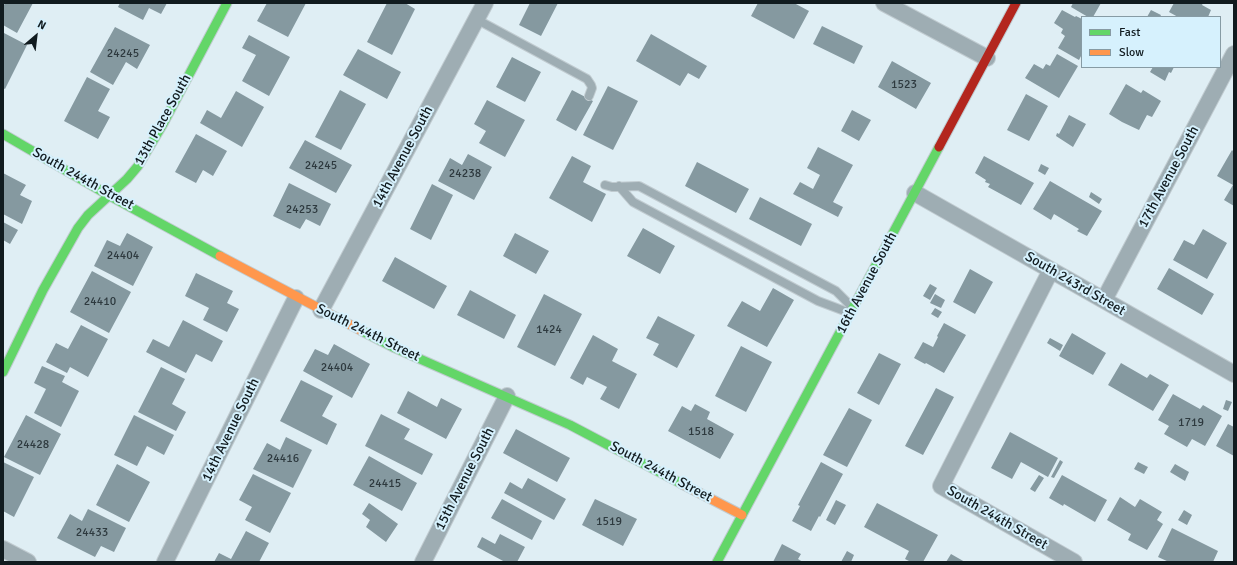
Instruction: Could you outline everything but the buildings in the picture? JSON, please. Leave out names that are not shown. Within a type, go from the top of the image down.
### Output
[{"type":"street","name":"13th Place South","points":[[3,372],[43,290],[78,228],[92,210],[110,196],[127,179],[147,151],[227,3]]},
{"type":"street","name":"14th Avenue South","points":[[321,310],[485,3]]},
{"type":"street","points":[[884,3],[987,58]]},
{"type":"street","name":"16th Avenue South","points":[[717,562],[1016,3]]},
{"type":"street","name":"17th Avenue South","points":[[1104,300],[1234,54]]},
{"type":"street","name":"South 244th Street","points":[[3,134],[110,196],[296,298],[395,348],[570,425],[742,515]]},
{"type":"street","name":"South 243rd Street","points":[[915,193],[1234,374]]},
{"type":"street","name":"South 244th Street","points":[[1051,270],[941,486],[1074,562]]},
{"type":"street","name":"14th Avenue South","points":[[165,562],[296,298]]},
{"type":"street","name":"15th Avenue South","points":[[423,562],[507,396]]},
{"type":"street","points":[[3,549],[28,562]]},
{"type":"lane","points":[[476,19],[587,79],[592,88],[589,96]]},
{"type":"lane","points":[[605,185],[612,187],[639,186],[836,292],[852,311]]},
{"type":"lane","points":[[619,186],[633,202],[818,301],[852,311]]},
{"type":"traffic: fast","points":[[3,372],[43,290],[78,228],[88,215],[127,179],[138,166],[163,124],[227,3]]},
{"type":"traffic: fast","points":[[3,134],[110,196],[220,256]]},
{"type":"traffic: fast","points":[[717,562],[939,147]]},
{"type":"traffic: fast","points":[[362,331],[395,348],[570,425],[682,484]]},
{"type":"traffic: slow","points":[[220,256],[362,331]]},
{"type":"traffic: slow","points":[[682,484],[742,515]]},
{"type":"traffic: jam","points":[[939,147],[1016,3]]}]
